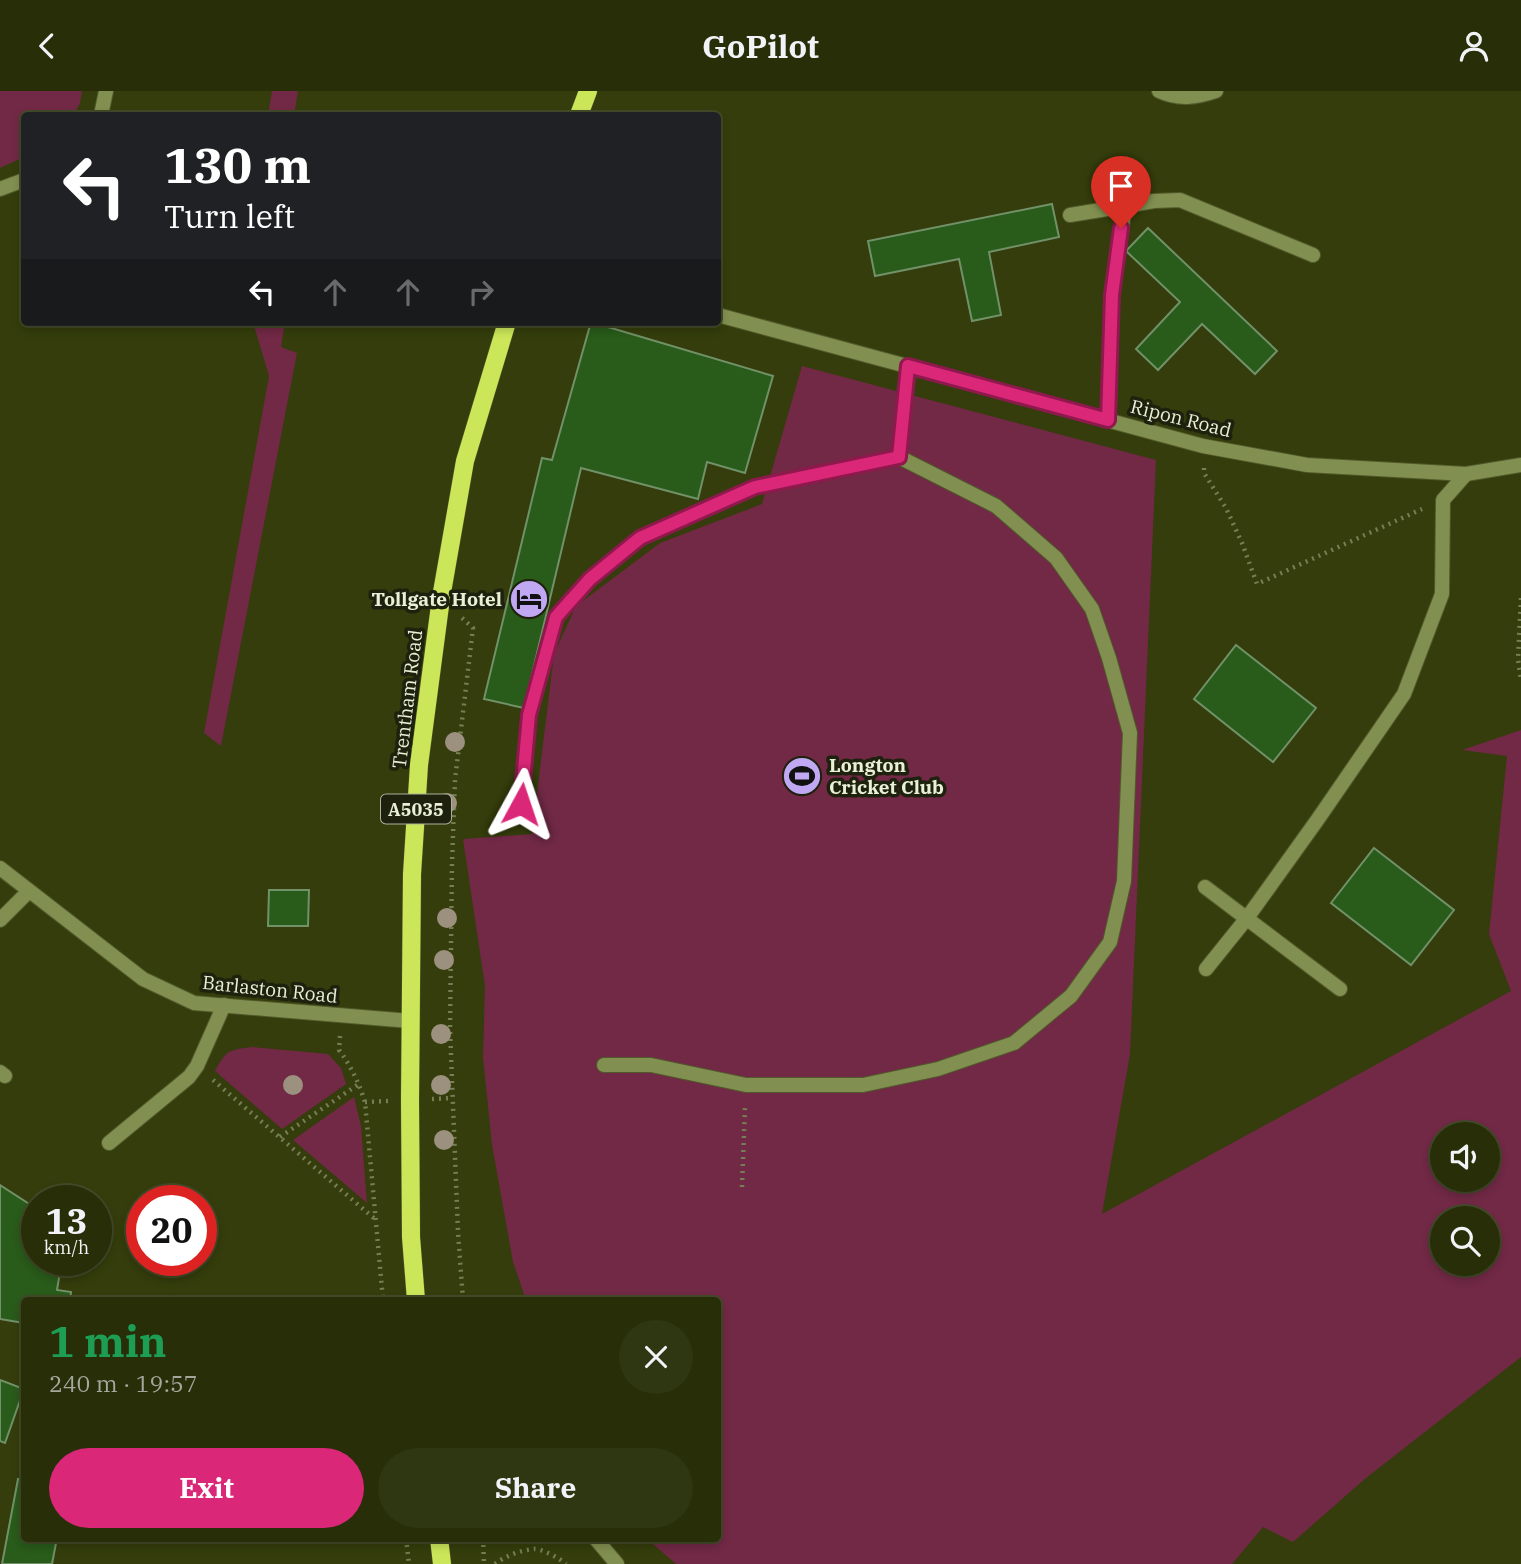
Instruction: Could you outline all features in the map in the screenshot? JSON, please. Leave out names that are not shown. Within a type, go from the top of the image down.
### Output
[{"type":"main road","points":[[580,112],[588,91]]},
{"type":"main road","name":"Trentham Road","points":[[416,1297],[411,1237],[410,1021],[412,874],[419,765],[441,599],[465,461],[506,326]]},
{"type":"main road","points":[[439,1542],[442,1564]]},
{"type":"street","points":[[102,112],[106,91]]},
{"type":"street","points":[[1159,91],[1167,95],[1197,98],[1216,91]]},
{"type":"street","points":[[0,189],[21,181]]},
{"type":"street","points":[[1070,215],[1154,201],[1180,200],[1313,255]]},
{"type":"street","points":[[1108,420],[1112,295],[1125,206]]},
{"type":"street","name":"Ripon Road","points":[[721,316],[1203,446],[1307,465],[1466,474],[1521,465]]},
{"type":"street","points":[[899,457],[908,366]]},
{"type":"street","points":[[521,804],[529,715],[556,617],[590,579],[640,538],[755,487],[899,457],[996,506],[1056,558],[1092,609],[1109,658],[1129,733],[1124,881],[1111,941],[1071,996],[1014,1044],[938,1069],[863,1085],[746,1085],[651,1065],[604,1065]]},
{"type":"street","points":[[1206,969],[1247,918],[1404,695],[1442,593],[1443,500],[1466,474]]},
{"type":"street","name":"Barlaston Road","points":[[0,868],[143,979],[194,1003],[410,1021]]},
{"type":"street","points":[[1205,887],[1340,989]]},
{"type":"street","points":[[0,920],[29,891]]},
{"type":"street","points":[[109,1143],[189,1077],[197,1066],[224,1005]]},
{"type":"street","points":[[598,1542],[617,1564]]},
{"type":"path","points":[[1203,446],[1204,473],[1226,508],[1258,585],[1443,500]]},
{"type":"path","points":[[1521,598],[1518,659],[1521,680]]},
{"type":"path","points":[[463,1297],[450,1029],[455,780],[472,628]]},
{"type":"path","points":[[339,1038],[339,1049],[359,1084],[365,1102],[383,1297]]},
{"type":"path","points":[[209,1077],[376,1220]]},
{"type":"path","points":[[280,1137],[359,1084]]},
{"type":"path","points":[[742,1187],[746,1085]]},
{"type":"path","points":[[436,1099],[453,1098]]},
{"type":"path","points":[[365,1102],[374,1101]]},
{"type":"path","points":[[406,1542],[409,1564]]},
{"type":"path","points":[[483,1542],[484,1564]]},
{"type":"path","points":[[495,1564],[511,1555],[536,1549],[565,1564]]},
{"type":"shaded area","points":[[0,91],[82,91],[76,112],[21,112],[21,158],[0,168]]},
{"type":"shaded area","points":[[272,91],[298,91],[294,112],[268,112]]},
{"type":"shaded area","points":[[254,326],[284,326],[281,347],[297,353],[221,746],[204,733],[269,376]]},
{"type":"shaded area","points":[[802,366],[1156,460],[1130,1054],[1102,1214],[1511,991],[1489,934],[1507,756],[1462,750],[1521,730],[1521,1357],[1366,1478],[1293,1542],[1263,1527],[1232,1564],[676,1564],[651,1542],[721,1542],[721,1297],[525,1297],[513,1262],[492,1145],[483,1057],[485,986],[463,839],[532,834],[554,654],[576,606],[660,543],[762,504]]},
{"type":"shaded area","points":[[252,1047],[328,1054],[341,1068],[346,1084],[282,1129],[215,1071],[229,1052]]},
{"type":"shaded area","points":[[354,1097],[361,1126],[367,1203],[293,1140]]},
{"type":"building","points":[[1052,204],[1059,237],[989,252],[1001,315],[972,321],[959,259],[875,276],[868,241]]},
{"type":"building","points":[[1148,228],[1277,351],[1255,374],[1202,324],[1158,370],[1136,349],[1180,302],[1126,251]]},
{"type":"building","name":"Tollgate Hotel","points":[[590,326],[604,326],[773,376],[745,473],[707,462],[698,499],[581,468],[524,708],[484,699],[542,458],[552,460]]},
{"type":"building","points":[[1236,645],[1316,708],[1273,762],[1194,699]]},
{"type":"building","points":[[1374,848],[1454,910],[1411,965],[1331,903]]},
{"type":"building","points":[[269,890],[309,890],[308,926],[268,926]]},
{"type":"building","points":[[0,1185],[21,1199],[21,1276],[59,1276],[57,1290],[71,1292],[70,1297],[21,1297],[21,1322],[0,1319]]},
{"type":"building","points":[[0,1380],[21,1388],[21,1398],[5,1443],[0,1441]]},
{"type":"building","points":[[18,1479],[21,1480],[21,1542],[56,1542],[52,1564],[2,1564]]},
{"type":"place","name":"Tollgate Hotel","points":[[529,599]]},
{"type":"place","name":"Longton Cricket Club","points":[[802,776]]},
{"type":"route","points":[[521,804],[529,715],[556,617],[590,579],[640,538],[755,487],[899,457],[908,366],[1108,420],[1112,295],[1121,228]]}]
